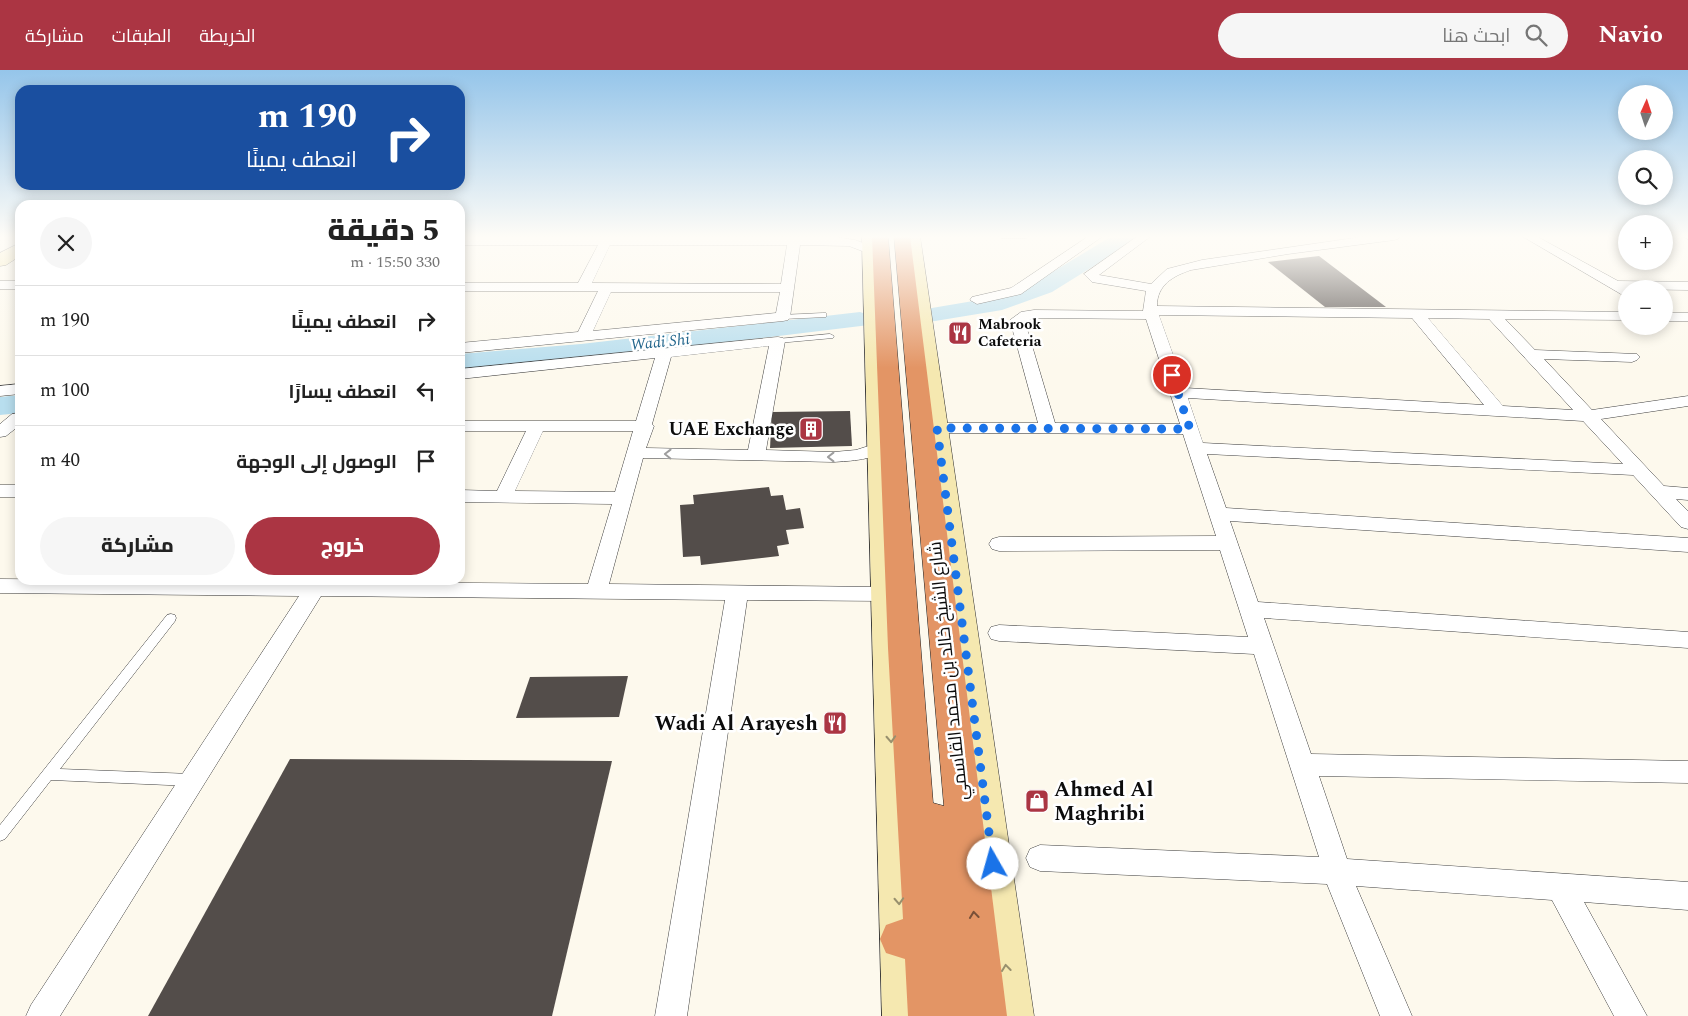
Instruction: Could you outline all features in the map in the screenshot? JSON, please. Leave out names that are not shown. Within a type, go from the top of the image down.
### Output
[{"type":"highway","name":"شارع الشيخ خالد بن محمد القاسمي","points":[[909,280],[909,301],[899,333],[898,635],[913,939],[930,1016]]},
{"type":"highway","name":"شارع الشيخ خالد بن محمد القاسمي","points":[[880,291],[899,333],[958,674],[985,1016]]},
{"type":"highway","points":[[898,635],[914,658],[923,681],[952,1016]]},
{"type":"street","points":[[583,287],[586,280]]},
{"type":"street","points":[[465,347],[783,317],[789,280]]},
{"type":"street","points":[[878,280],[880,291],[878,448],[884,594],[898,635]]},
{"type":"street","points":[[914,280],[937,428],[958,674],[1012,1016]]},
{"type":"street","points":[[977,300],[1016,292],[1033,280]]},
{"type":"street","points":[[1100,280],[1152,304]]},
{"type":"street","points":[[1164,280],[1152,304],[1178,393],[1344,892],[1396,1016]]},
{"type":"street","points":[[0,285],[15,285]]},
{"type":"street","points":[[1673,286],[1688,286]]},
{"type":"street","points":[[465,287],[788,288]]},
{"type":"street","points":[[584,335],[606,288]]},
{"type":"street","points":[[1048,429],[1017,320],[1026,315],[1152,304],[1416,313],[1618,316]]},
{"type":"street","points":[[1416,313],[1498,411]]},
{"type":"street","points":[[1494,314],[1688,523]]},
{"type":"street","points":[[465,373],[778,342],[756,455]]},
{"type":"street","points":[[596,592],[645,426],[664,353]]},
{"type":"street","points":[[1531,354],[1632,357]]},
{"type":"street","points":[[0,391],[15,390]]},
{"type":"street","points":[[1178,393],[1588,416],[1688,401]]},
{"type":"street","points":[[0,420],[15,418]]},
{"type":"street","points":[[0,432],[15,421]]},
{"type":"street","points":[[465,426],[645,426]]},
{"type":"street","points":[[503,496],[537,426]]},
{"type":"street","points":[[937,428],[1048,429],[1639,470]]},
{"type":"street","points":[[637,453],[846,456],[878,448]]},
{"type":"street","points":[[0,491],[15,491]]},
{"type":"street","points":[[1658,491],[1688,494]]},
{"type":"street","points":[[465,496],[624,498]]},
{"type":"street","points":[[1218,514],[1688,545]]},
{"type":"street","points":[[999,544],[1228,543]]},
{"type":"street","points":[[0,586],[17,585]]},
{"type":"street","points":[[139,585],[315,589],[884,594]]},
{"type":"street","points":[[42,1016],[315,589]]},
{"type":"street","points":[[672,1016],[736,593]]},
{"type":"street","points":[[1250,609],[1688,640]]},
{"type":"street","points":[[999,634],[1262,646]]},
{"type":"street","points":[[1302,765],[1688,772]]},
{"type":"street","points":[[1040,858],[1337,871],[1688,896]]},
{"type":"street","points":[[1561,888],[1631,1016]]},
{"type":"street","points":[[904,1016],[913,939]]},
{"type":"lane","points":[[783,317],[823,315]]},
{"type":"lane","points":[[778,342],[830,336]]},
{"type":"lane","points":[[3,828],[171,618]]},
{"type":"lane","points":[[48,774],[193,780]]},
{"type":"building","points":[[1291,280],[1351,280],[1386,307],[1325,307]]},
{"type":"building","name":"UAE Exchange","points":[[850,411],[852,446],[770,448],[772,412]]},
{"type":"building","points":[[769,487],[771,496],[783,495],[786,510],[800,508],[804,528],[786,530],[789,544],[777,546],[779,556],[701,565],[700,556],[683,557],[680,505],[694,504],[693,495]]},
{"type":"building","points":[[628,676],[619,717],[516,718],[530,677]]},
{"type":"building","points":[[290,759],[612,761],[552,1016],[148,1016]]},
{"type":"waterway","name":"Wadi Shi","points":[[929,315],[1002,303],[1044,287],[1055,280]]},
{"type":"waterway","name":"Wadi Shi","points":[[465,362],[581,352],[860,320]]},
{"type":"waterway","name":"Wadi Shi","points":[[0,406],[15,404]]},
{"type":"place","name":"Mabrook Cafeteria","points":[[960,333]]},
{"type":"place","name":"UAE Exchange","points":[[811,429]]},
{"type":"place","name":"Wadi Al Arayesh","points":[[835,723]]},
{"type":"place","name":"Ahmed Al Maghribi","points":[[1037,801]]},
{"type":"route","points":[[993,864],[937,428],[1190,429],[1172,375]]}]
